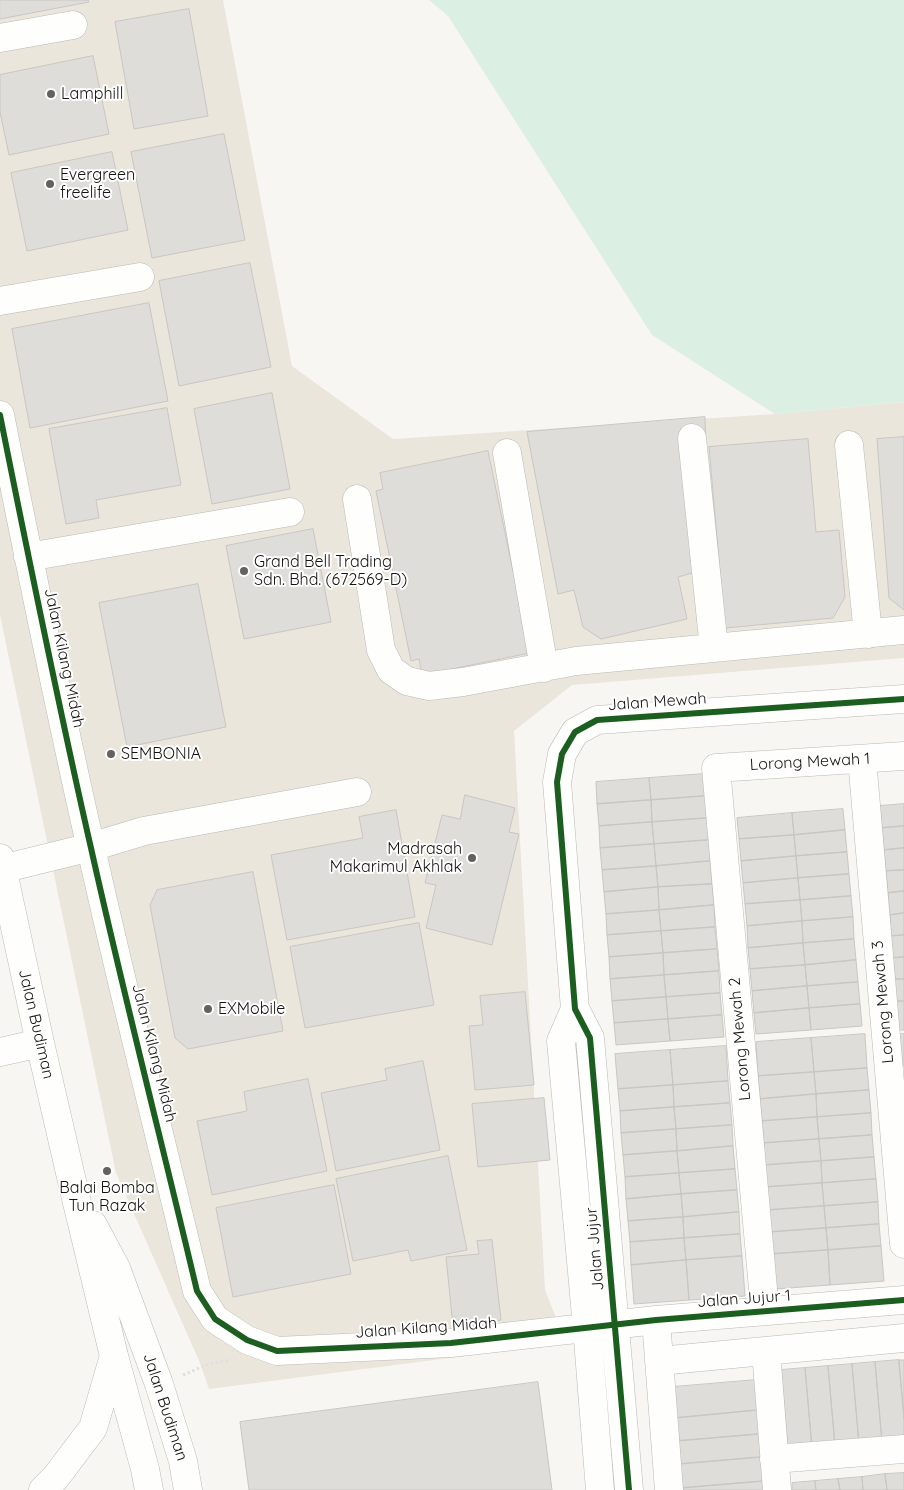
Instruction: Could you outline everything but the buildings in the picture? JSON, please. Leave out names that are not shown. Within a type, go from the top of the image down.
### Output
[{"type":"street","points":[[0,38],[73,25]]},
{"type":"street","points":[[0,301],[140,277]]},
{"type":"street","name":"Jalan Kilang Midah","points":[[0,415],[28,557],[90,847],[197,1291],[215,1319],[247,1340],[277,1351],[451,1343],[587,1327]]},
{"type":"street","points":[[692,438],[714,648]]},
{"type":"street","points":[[850,445],[868,634]]},
{"type":"street","points":[[507,453],[544,668]]},
{"type":"street","points":[[358,499],[381,650],[391,670],[407,681],[428,686],[464,682],[576,661],[904,630]]},
{"type":"street","points":[[28,557],[290,512]]},
{"type":"street","name":"Jalan Mewah","points":[[575,1009],[557,782],[562,754],[575,732],[597,720],[904,699]]},
{"type":"street","name":"Lorong Mewah 1","points":[[716,768],[904,756]]},
{"type":"street","name":"Lorong Mewah 3","points":[[862,759],[904,1244]]},
{"type":"street","name":"Lorong Mewah 2","points":[[716,768],[765,1311]]},
{"type":"street","points":[[1,863],[90,847],[144,831],[358,792]]},
{"type":"street","name":"Jalan Budiman","points":[[1,863],[9,948],[40,1042],[114,1356],[149,1490]]},
{"type":"street","name":"Jalan Jujur","points":[[575,1009],[590,1038],[629,1490]]},
{"type":"street","name":"Jalan Jujur","points":[[575,1009],[561,1041],[600,1490]]},
{"type":"street","points":[[0,1052],[40,1042]]},
{"type":"street","name":"Jalan Budiman","points":[[74,1190],[116,1268],[159,1384],[183,1460],[187,1490]]},
{"type":"street","name":"Jalan Jujur 1","points":[[587,1327],[904,1300]]},
{"type":"street","points":[[656,1320],[669,1490]]},
{"type":"street","points":[[659,1361],[904,1338]]},
{"type":"street","points":[[766,1351],[777,1490]]},
{"type":"street","points":[[43,1490],[56,1477],[93,1428],[114,1356]]},
{"type":"street","points":[[774,1459],[904,1449]]},
{"type":"path","points":[[159,1384],[210,1364],[238,1358]]},
{"type":"shaded area","points":[[0,0],[223,0],[292,366],[393,439],[775,414],[904,402],[904,658],[572,685],[514,731],[545,1290],[566,1343],[209,1389],[200,1363],[116,1173],[0,615]]},
{"type":"green space","points":[[429,0],[904,0],[904,402],[775,414],[652,335],[448,16]]},
{"type":"cycle path","points":[[0,415],[55,686],[117,959],[197,1291],[215,1319],[247,1340],[277,1351],[451,1343],[656,1320],[904,1300]]},
{"type":"cycle path","points":[[629,1490],[590,1038],[575,1009],[557,782],[562,754],[575,732],[597,720],[904,699]]},
{"type":"place","name":"Lamphill","points":[[51,94]]},
{"type":"place","name":"Evergreen freelife","points":[[50,184]]},
{"type":"place","name":"Grand Bell Trading Sdn. Bhd. (672569-D)","points":[[244,571]]},
{"type":"place","name":"SEMBONIA","points":[[111,754]]},
{"type":"place","name":"Madrasah Makarimul Akhlak","points":[[472,858]]},
{"type":"place","name":"EXMobile","points":[[208,1009]]},
{"type":"place","name":"Balai Bomba Tun Razak","points":[[107,1171]]}]
